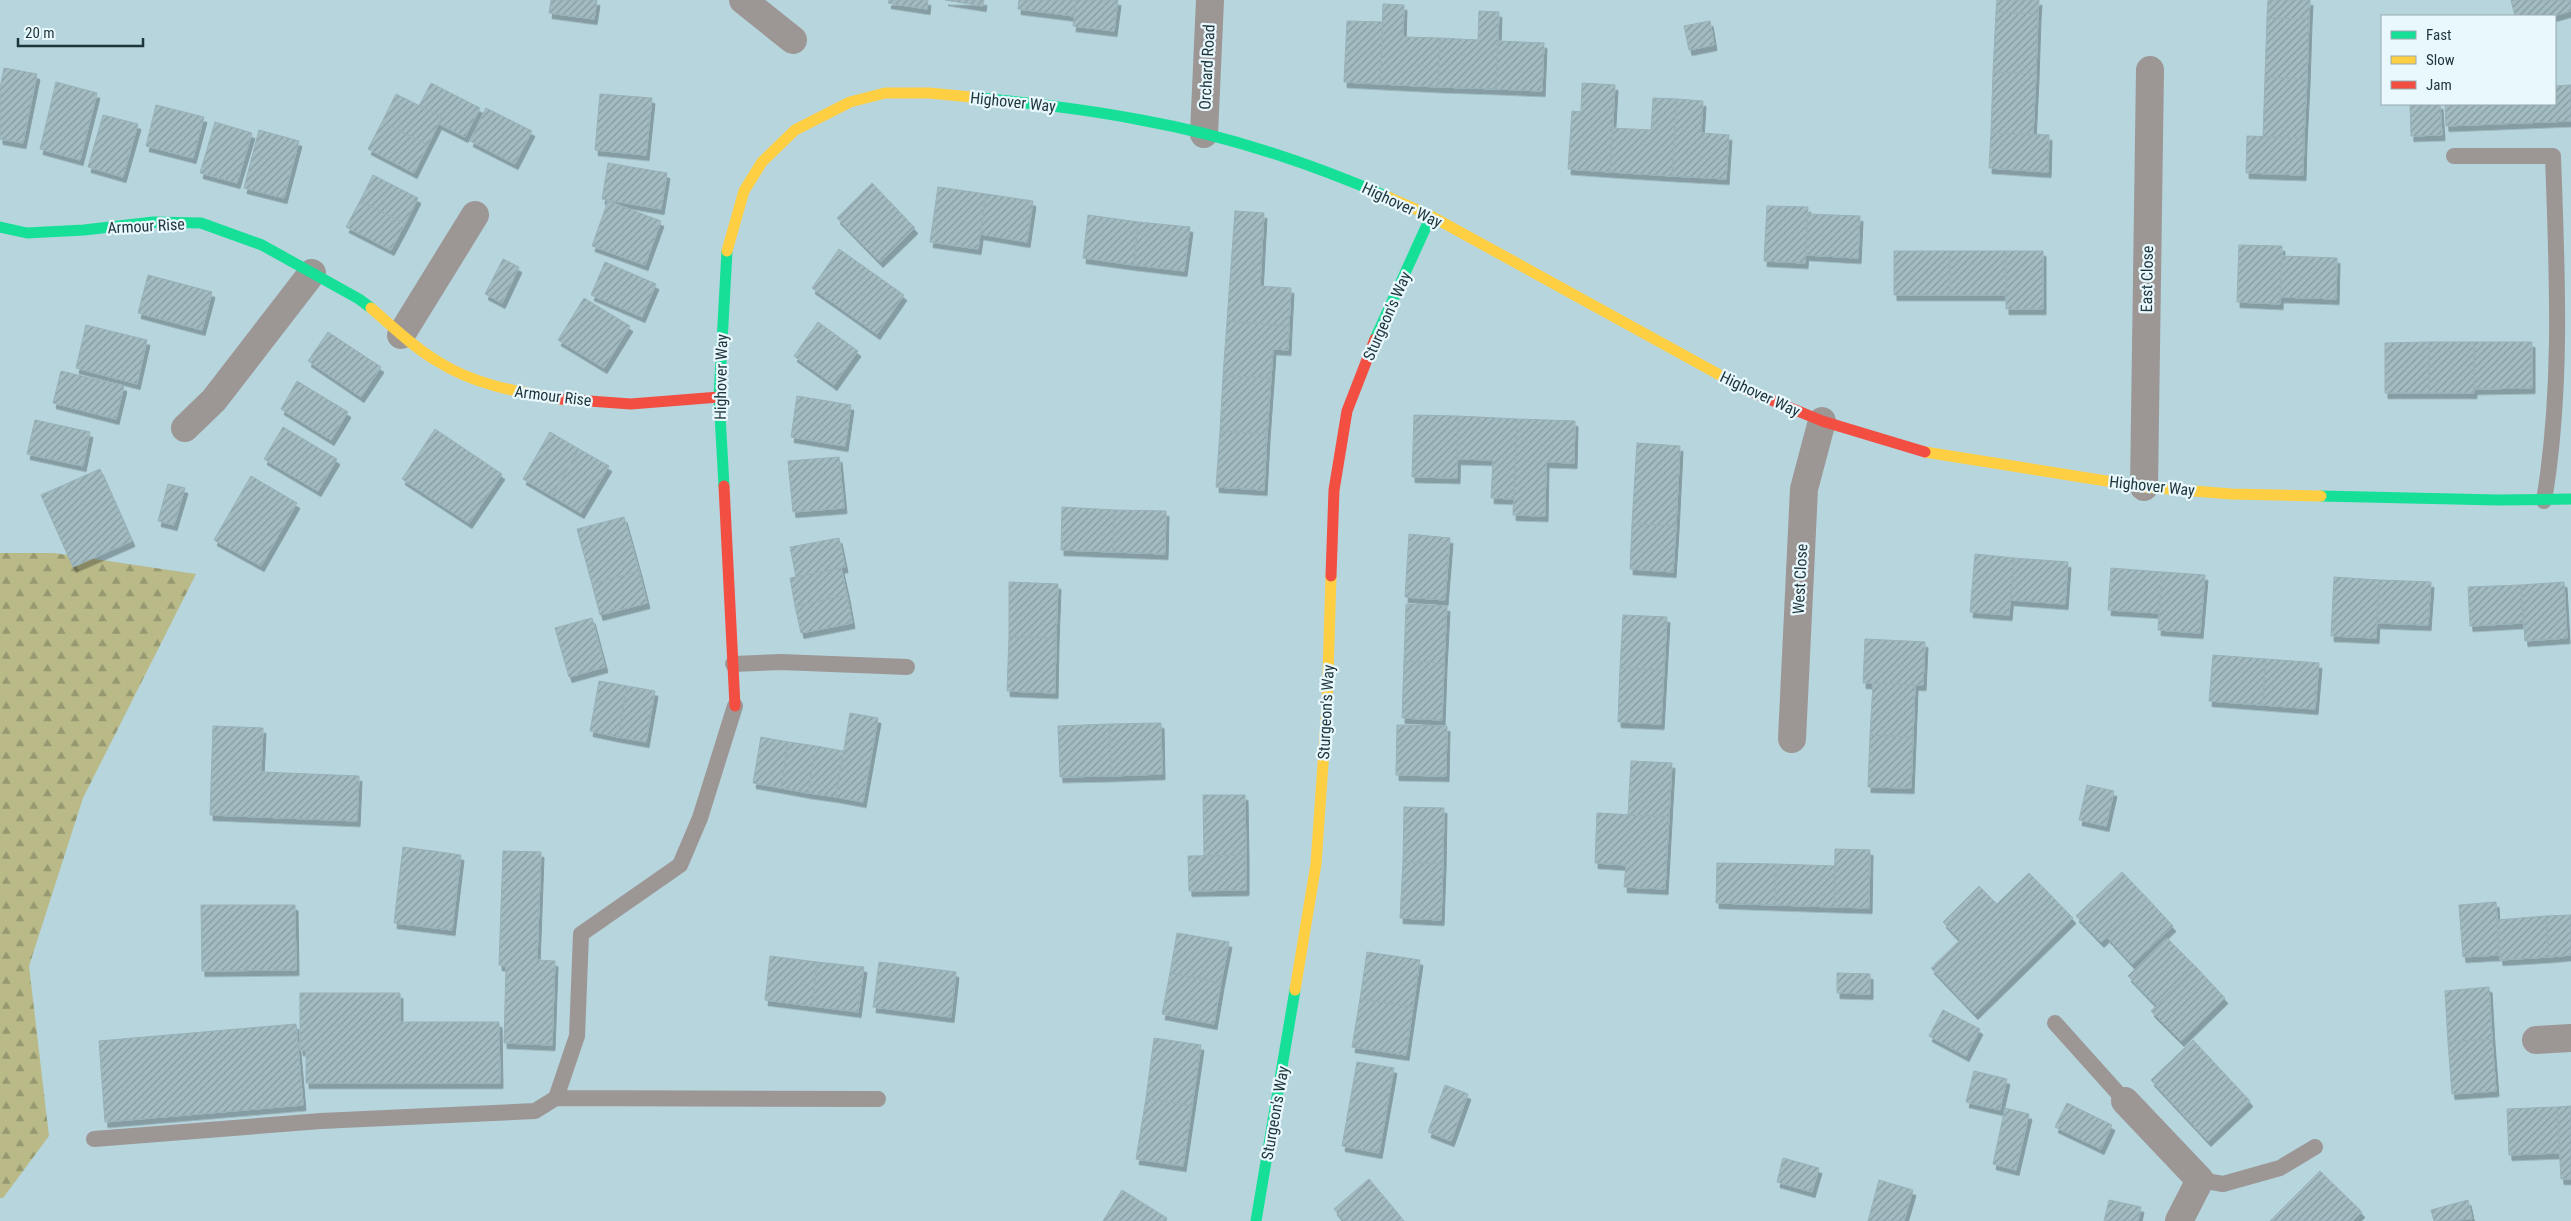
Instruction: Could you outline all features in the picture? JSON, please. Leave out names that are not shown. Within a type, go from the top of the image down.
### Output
[{"type":"street","points":[[743,0],[793,40]]},
{"type":"street","name":"Orchard Road","points":[[1204,134],[1210,0]]},
{"type":"street","name":"East Close","points":[[2144,487],[2150,70]]},
{"type":"street","name":"Highover Way","points":[[735,706],[719,397],[727,247],[744,191],[762,162],[795,130],[827,112],[850,102],[885,93],[929,94],[1036,104],[1142,120],[1204,134],[1269,152],[1357,184],[1431,216],[1749,391],[1822,421],[1934,455],[2144,487],[2231,494],[2544,501],[2571,499]]},
{"type":"street","points":[[401,335],[475,215]]},
{"type":"street","name":"Sturgeon's Way","points":[[1256,1221],[1316,864],[1327,707],[1335,480],[1347,411],[1382,323],[1431,216]]},
{"type":"street","name":"Armour Rise","points":[[0,227],[27,232],[84,230],[153,222],[201,223],[262,244],[359,299],[401,335],[436,361],[467,377],[513,392],[561,399],[630,404],[719,397]]},
{"type":"street","points":[[185,428],[214,400],[312,273]]},
{"type":"street","name":"West Close","points":[[1792,739],[1804,489],[1822,421]]},
{"type":"street","points":[[2536,1040],[2571,1038]]},
{"type":"street","points":[[2124,1101],[2200,1180],[2179,1221]]},
{"type":"lane","points":[[2454,156],[2554,156],[2559,344],[2552,455],[2544,501]]},
{"type":"lane","points":[[733,664],[781,662],[907,667]]},
{"type":"lane","points":[[556,1098],[576,1036],[581,934],[680,865],[700,818],[735,706]]},
{"type":"lane","points":[[2055,1023],[2124,1101]]},
{"type":"lane","points":[[94,1139],[320,1121],[535,1111],[556,1098],[878,1099]]},
{"type":"lane","points":[[2200,1180],[2224,1184],[2280,1168],[2315,1147]]},
{"type":"green space","points":[[0,553],[54,553],[196,574],[83,798],[29,966],[49,1136],[3,1198],[0,1198]]},
{"type":"building","points":[[551,0],[597,0],[594,19],[549,13]]},
{"type":"building","points":[[889,0],[928,0],[927,9],[888,3]]},
{"type":"building","points":[[945,0],[984,0],[983,6]]},
{"type":"building","points":[[1019,0],[1076,0],[1074,16],[1018,9]]},
{"type":"building","points":[[1076,0],[1118,0],[1114,31],[1073,26]]},
{"type":"building","points":[[1997,0],[2039,0],[2038,14],[1996,12]]},
{"type":"building","points":[[2268,0],[2310,0],[2309,19],[2267,18]]},
{"type":"building","points":[[2511,0],[2571,0],[2571,11],[2556,15],[2515,15]]},
{"type":"building","points":[[1383,4],[1404,5],[1403,37],[1440,38],[1438,87],[1380,84]]},
{"type":"building","points":[[1479,11],[1499,12],[1496,89],[1438,87],[1440,38],[1478,40]]},
{"type":"building","points":[[1996,12],[2038,14],[2036,74],[1993,72]]},
{"type":"building","points":[[2267,18],[2309,19],[2307,79],[2265,77]]},
{"type":"building","points":[[1347,21],[1383,22],[1380,84],[1344,82]]},
{"type":"building","points":[[1710,21],[1714,45],[1689,50],[1684,26]]},
{"type":"building","points":[[1498,41],[1544,43],[1542,91],[1496,89]]},
{"type":"building","points":[[4,68],[37,74],[23,143],[0,139],[0,88]]},
{"type":"building","points":[[1993,72],[2036,74],[2033,135],[1991,133]]},
{"type":"building","points":[[2265,77],[2307,79],[2304,138],[2263,137]]},
{"type":"building","points":[[56,82],[97,93],[80,160],[40,149]]},
{"type":"building","points":[[431,83],[480,108],[465,137],[439,124],[442,117],[419,106]]},
{"type":"building","points":[[1582,83],[1615,85],[1610,172],[1568,169],[1572,111],[1581,112]]},
{"type":"building","points":[[2571,85],[2571,121],[2446,126],[2445,105],[2556,105],[2556,86]]},
{"type":"building","points":[[396,94],[442,117],[428,145],[382,122]]},
{"type":"building","points":[[600,94],[652,98],[646,155],[595,150]]},
{"type":"building","points":[[1653,98],[1677,99],[1672,176],[1610,172],[1612,128],[1651,130]]},
{"type":"building","points":[[1677,99],[1703,101],[1701,133],[1729,135],[1726,179],[1672,176]]},
{"type":"building","points":[[156,105],[204,117],[193,158],[146,146]]},
{"type":"building","points":[[2410,105],[2440,105],[2442,135],[2411,136]]},
{"type":"building","points":[[486,108],[532,131],[515,164],[470,141]]},
{"type":"building","points":[[103,115],[138,124],[123,177],[88,167]]},
{"type":"building","points":[[215,122],[252,133],[237,183],[200,173]]},
{"type":"building","points":[[382,122],[428,145],[414,173],[368,149]]},
{"type":"building","points":[[259,130],[299,141],[284,198],[244,188]]},
{"type":"building","points":[[1991,133],[2049,135],[2048,172],[1989,168]]},
{"type":"building","points":[[2247,136],[2304,138],[2303,175],[2246,173]]},
{"type":"building","points":[[608,163],[667,173],[661,209],[602,199]]},
{"type":"building","points":[[373,175],[418,198],[405,224],[360,201]]},
{"type":"building","points":[[872,183],[915,228],[880,262],[837,218]]},
{"type":"building","points":[[938,187],[986,194],[978,249],[930,242]]},
{"type":"building","points":[[986,194],[1033,201],[1027,242],[980,234]]},
{"type":"building","points":[[360,201],[405,224],[391,250],[346,227]]},
{"type":"building","points":[[608,201],[661,221],[645,265],[592,246]]},
{"type":"building","points":[[1767,206],[1808,207],[1805,263],[1764,261]]},
{"type":"building","points":[[1235,211],[1264,213],[1260,286],[1291,288],[1289,326],[1227,321]]},
{"type":"building","points":[[1807,214],[1860,216],[1858,258],[1806,255]]},
{"type":"building","points":[[1088,215],[1138,222],[1134,265],[1083,258]]},
{"type":"building","points":[[1138,222],[1190,227],[1184,271],[1134,265]]},
{"type":"building","points":[[2239,245],[2282,246],[2280,304],[2237,302]]},
{"type":"building","points":[[839,249],[904,295],[877,334],[812,288]]},
{"type":"building","points":[[1894,251],[1950,251],[1950,295],[1894,295]]},
{"type":"building","points":[[1950,251],[2006,251],[2006,295],[1950,295]]},
{"type":"building","points":[[2006,251],[2043,251],[2043,309],[2006,309]]},
{"type":"building","points":[[2282,256],[2337,258],[2336,299],[2280,297]]},
{"type":"building","points":[[503,259],[519,267],[502,303],[485,294]]},
{"type":"building","points":[[605,262],[656,284],[642,317],[591,295]]},
{"type":"building","points":[[148,275],[212,292],[202,330],[138,313]]},
{"type":"building","points":[[584,298],[630,326],[604,368],[558,340]]},
{"type":"building","points":[[1227,321],[1289,326],[1288,350],[1273,349],[1271,378],[1223,376]]},
{"type":"building","points":[[818,322],[858,351],[834,385],[794,356]]},
{"type":"building","points":[[86,325],[147,340],[137,384],[76,368]]},
{"type":"building","points":[[328,332],[381,367],[361,397],[308,361]]},
{"type":"building","points":[[2429,342],[2474,342],[2474,393],[2429,393]]},
{"type":"building","points":[[2429,342],[2429,393],[2385,393],[2385,343]]},
{"type":"building","points":[[2474,342],[2532,342],[2532,388],[2474,389]]},
{"type":"building","points":[[61,371],[124,386],[116,419],[53,403]]},
{"type":"building","points":[[1223,376],[1271,378],[1267,434],[1220,431]]},
{"type":"building","points":[[297,381],[348,412],[331,440],[281,409]]},
{"type":"building","points":[[797,396],[851,405],[845,446],[791,437]]},
{"type":"building","points":[[1414,415],[1458,416],[1457,478],[1412,477]]},
{"type":"building","points":[[1458,416],[1517,419],[1514,499],[1491,498],[1493,460],[1457,459]]},
{"type":"building","points":[[1517,419],[1575,421],[1574,463],[1546,462],[1545,516],[1513,515]]},
{"type":"building","points":[[35,420],[90,432],[83,466],[27,454]]},
{"type":"building","points":[[283,427],[337,459],[318,491],[264,459]]},
{"type":"building","points":[[435,429],[502,474],[469,523],[402,479]]},
{"type":"building","points":[[1220,431],[1267,434],[1264,490],[1216,487]]},
{"type":"building","points":[[550,432],[579,449],[552,496],[523,479]]},
{"type":"building","points":[[1637,443],[1680,446],[1676,526],[1632,524]]},
{"type":"building","points":[[579,449],[609,466],[581,513],[552,496]]},
{"type":"building","points":[[839,457],[844,508],[793,512],[788,461]]},
{"type":"building","points":[[100,469],[132,541],[73,567],[41,495]]},
{"type":"building","points":[[251,476],[297,503],[261,566],[214,540]]},
{"type":"building","points":[[168,484],[185,488],[174,525],[158,521]]},
{"type":"building","points":[[1062,507],[1114,510],[1113,552],[1061,550]]},
{"type":"building","points":[[1114,510],[1166,511],[1165,554],[1113,552]]},
{"type":"building","points":[[624,517],[639,571],[592,584],[577,529]]},
{"type":"building","points":[[1632,524],[1676,526],[1673,572],[1630,569]]},
{"type":"building","points":[[1409,534],[1450,538],[1445,600],[1405,597]]},
{"type":"building","points":[[839,538],[845,567],[796,577],[790,547]]},
{"type":"building","points":[[1975,554],[2014,558],[2009,615],[1970,612]]},
{"type":"building","points":[[2014,558],[2068,562],[2065,604],[2011,600]]},
{"type":"building","points":[[841,568],[847,595],[795,606],[790,578]]},
{"type":"building","points":[[2111,568],[2162,572],[2159,613],[2108,610]]},
{"type":"building","points":[[639,571],[647,603],[600,615],[592,584]]},
{"type":"building","points":[[2162,572],[2205,575],[2200,633],[2158,630]]},
{"type":"building","points":[[2334,577],[2379,580],[2376,638],[2331,636]]},
{"type":"building","points":[[2379,580],[2431,582],[2428,625],[2377,623]]},
{"type":"building","points":[[1009,582],[1058,584],[1056,638],[1009,637]]},
{"type":"building","points":[[2564,582],[2567,638],[2525,641],[2521,585]]},
{"type":"building","points":[[2521,585],[2523,623],[2470,626],[2468,587]]},
{"type":"building","points":[[847,595],[852,623],[801,633],[795,606]]},
{"type":"building","points":[[1406,604],[1447,606],[1444,663],[1404,661]]},
{"type":"building","points":[[1623,615],[1667,617],[1664,670],[1620,668]]},
{"type":"building","points":[[592,618],[605,667],[569,677],[555,628]]},
{"type":"building","points":[[1009,637],[1056,638],[1055,693],[1007,691]]},
{"type":"building","points":[[1865,639],[1925,642],[1923,685],[1863,683]]},
{"type":"building","points":[[2213,655],[2266,659],[2262,705],[2209,701]]},
{"type":"building","points":[[2266,659],[2319,663],[2315,709],[2262,705]]},
{"type":"building","points":[[1404,661],[1444,663],[1442,720],[1402,718]]},
{"type":"building","points":[[1620,668],[1664,670],[1661,724],[1618,722]]},
{"type":"building","points":[[599,681],[627,686],[618,737],[590,731]]},
{"type":"building","points":[[1873,683],[1915,685],[1913,737],[1870,735]]},
{"type":"building","points":[[627,686],[655,691],[646,742],[618,737]]},
{"type":"building","points":[[850,713],[878,718],[863,802],[836,797]]},
{"type":"building","points":[[1161,723],[1162,774],[1111,776],[1110,724]]},
{"type":"building","points":[[1110,724],[1111,776],[1060,777],[1058,726]]},
{"type":"building","points":[[1397,725],[1447,726],[1446,776],[1396,775]]},
{"type":"building","points":[[213,726],[263,728],[261,772],[359,776],[357,821],[210,815]]},
{"type":"building","points":[[1870,735],[1913,737],[1911,788],[1868,787]]},
{"type":"building","points":[[761,737],[788,742],[781,788],[753,783]]},
{"type":"building","points":[[788,742],[816,746],[808,793],[781,788]]},
{"type":"building","points":[[816,746],[843,751],[836,797],[808,793]]},
{"type":"building","points":[[1631,761],[1672,763],[1669,817],[1628,815]]},
{"type":"building","points":[[2087,785],[2114,791],[2106,826],[2079,820]]},
{"type":"building","points":[[1203,795],[1245,795],[1246,855],[1204,856]]},
{"type":"building","points":[[1404,807],[1444,808],[1443,864],[1403,862]]},
{"type":"building","points":[[1597,813],[1669,817],[1665,889],[1624,887],[1626,865],[1595,863]]},
{"type":"building","points":[[403,847],[461,855],[452,930],[394,923]]},
{"type":"building","points":[[1835,849],[1870,850],[1869,908],[1834,907]]},
{"type":"building","points":[[503,851],[541,852],[537,960],[555,961],[552,1045],[504,1043],[506,966],[499,965]]},
{"type":"building","points":[[1246,855],[1246,890],[1189,891],[1188,856]]},
{"type":"building","points":[[1403,862],[1443,864],[1441,920],[1400,918]]},
{"type":"building","points":[[1717,863],[1776,864],[1775,905],[1716,903]]},
{"type":"building","points":[[1776,864],[1835,866],[1834,907],[1775,905]]},
{"type":"building","points":[[2122,872],[2147,898],[2101,942],[2076,916]]},
{"type":"building","points":[[2029,873],[2073,918],[1975,1014],[1931,968],[1960,940],[1943,922],[1979,886],[1997,904]]},
{"type":"building","points":[[2147,898],[2173,926],[2132,964],[2106,936]]},
{"type":"building","points":[[2496,902],[2499,955],[2463,957],[2459,905]]},
{"type":"building","points":[[201,905],[295,905],[296,970],[202,971]]},
{"type":"building","points":[[2571,915],[2571,955],[2549,957],[2546,916]]},
{"type":"building","points":[[2546,916],[2549,957],[2500,960],[2497,920]]},
{"type":"building","points":[[1177,933],[1229,942],[1221,983],[1170,973]]},
{"type":"building","points":[[2167,938],[2196,967],[2156,1005],[2128,976]]},
{"type":"building","points":[[1367,952],[1420,960],[1413,1007],[1360,999]]},
{"type":"building","points":[[770,956],[817,962],[812,1006],[765,1000]]},
{"type":"building","points":[[817,962],[864,967],[858,1012],[812,1006]]},
{"type":"building","points":[[879,962],[956,972],[951,1017],[873,1007]]},
{"type":"building","points":[[2196,967],[2225,998],[2181,1041],[2151,1011]]},
{"type":"building","points":[[1170,973],[1221,983],[1214,1024],[1162,1014]]},
{"type":"building","points":[[1837,973],[1870,974],[1870,994],[1837,993]]},
{"type":"building","points":[[2489,987],[2492,1039],[2448,1042],[2445,991]]},
{"type":"building","points":[[300,993],[400,993],[400,1022],[499,1022],[500,1083],[306,1083],[306,1050],[300,1050]]},
{"type":"building","points":[[1360,999],[1413,1007],[1406,1055],[1352,1047]]},
{"type":"building","points":[[1943,1010],[1980,1029],[1966,1056],[1929,1036]]},
{"type":"building","points":[[296,1024],[303,1105],[105,1122],[99,1041]]},
{"type":"building","points":[[1154,1038],[1201,1045],[1192,1106],[1146,1098]]},
{"type":"building","points":[[2492,1039],[2496,1091],[2452,1094],[2448,1042]]},
{"type":"building","points":[[2193,1040],[2250,1101],[2208,1141],[2151,1080]]},
{"type":"building","points":[[1357,1062],[1394,1068],[1379,1153],[1342,1146]]},
{"type":"building","points":[[1974,1071],[2007,1079],[2000,1110],[1966,1102]]},
{"type":"building","points":[[1445,1085],[1468,1094],[1451,1141],[1428,1132]]},
{"type":"building","points":[[1146,1098],[1192,1106],[1183,1166],[1136,1159]]},
{"type":"building","points":[[2067,1103],[2112,1125],[2101,1149],[2055,1127]]},
{"type":"building","points":[[2571,1106],[2571,1179],[2561,1179],[2557,1107]]},
{"type":"building","points":[[2557,1107],[2560,1153],[2509,1155],[2507,1109]]},
{"type":"building","points":[[2005,1108],[2029,1114],[2016,1170],[1993,1164]]},
{"type":"building","points":[[1783,1158],[1819,1168],[1812,1192],[1777,1182]]},
{"type":"building","points":[[2320,1171],[2362,1212],[2353,1221],[2270,1221]]},
{"type":"building","points":[[1369,1179],[1396,1211],[1383,1221],[1344,1221],[1334,1209]]},
{"type":"building","points":[[1879,1180],[1913,1190],[1904,1221],[1868,1221]]},
{"type":"building","points":[[1122,1190],[1167,1218],[1166,1221],[1103,1221]]},
{"type":"building","points":[[2109,1200],[2141,1207],[2138,1221],[2104,1221]]},
{"type":"building","points":[[2468,1200],[2472,1219],[2434,1221],[2431,1210]]},
{"type":"building","points":[[1396,1211],[1404,1221],[1383,1221]]},
{"type":"traffic: fast","points":[[971,97],[1120,116],[1173,126],[1267,151],[1388,197]]},
{"type":"traffic: fast","points":[[1375,339],[1431,216]]},
{"type":"traffic: fast","points":[[0,227],[27,233],[84,230],[153,222],[201,223],[262,245],[359,299],[371,308]]},
{"type":"traffic: fast","points":[[724,486],[719,397],[727,251]]},
{"type":"traffic: fast","points":[[2321,496],[2498,500],[2571,499]]},
{"type":"traffic: fast","points":[[1256,1221],[1295,990]]},
{"type":"traffic: slow","points":[[727,251],[744,191],[762,162],[795,130],[850,102],[885,93],[929,93],[971,97]]},
{"type":"traffic: slow","points":[[1388,197],[1431,216],[1747,390]]},
{"type":"traffic: slow","points":[[371,308],[420,349],[451,369],[481,382],[561,399]]},
{"type":"traffic: slow","points":[[1925,452],[2144,487],[2231,494],[2321,496]]},
{"type":"traffic: slow","points":[[1295,990],[1316,864],[1327,707],[1331,576]]},
{"type":"traffic: jam","points":[[1331,576],[1334,490],[1347,411],[1375,339]]},
{"type":"traffic: jam","points":[[1747,390],[1822,421],[1925,452]]},
{"type":"traffic: jam","points":[[561,399],[631,404],[719,397]]},
{"type":"traffic: jam","points":[[724,486],[735,706]]}]
